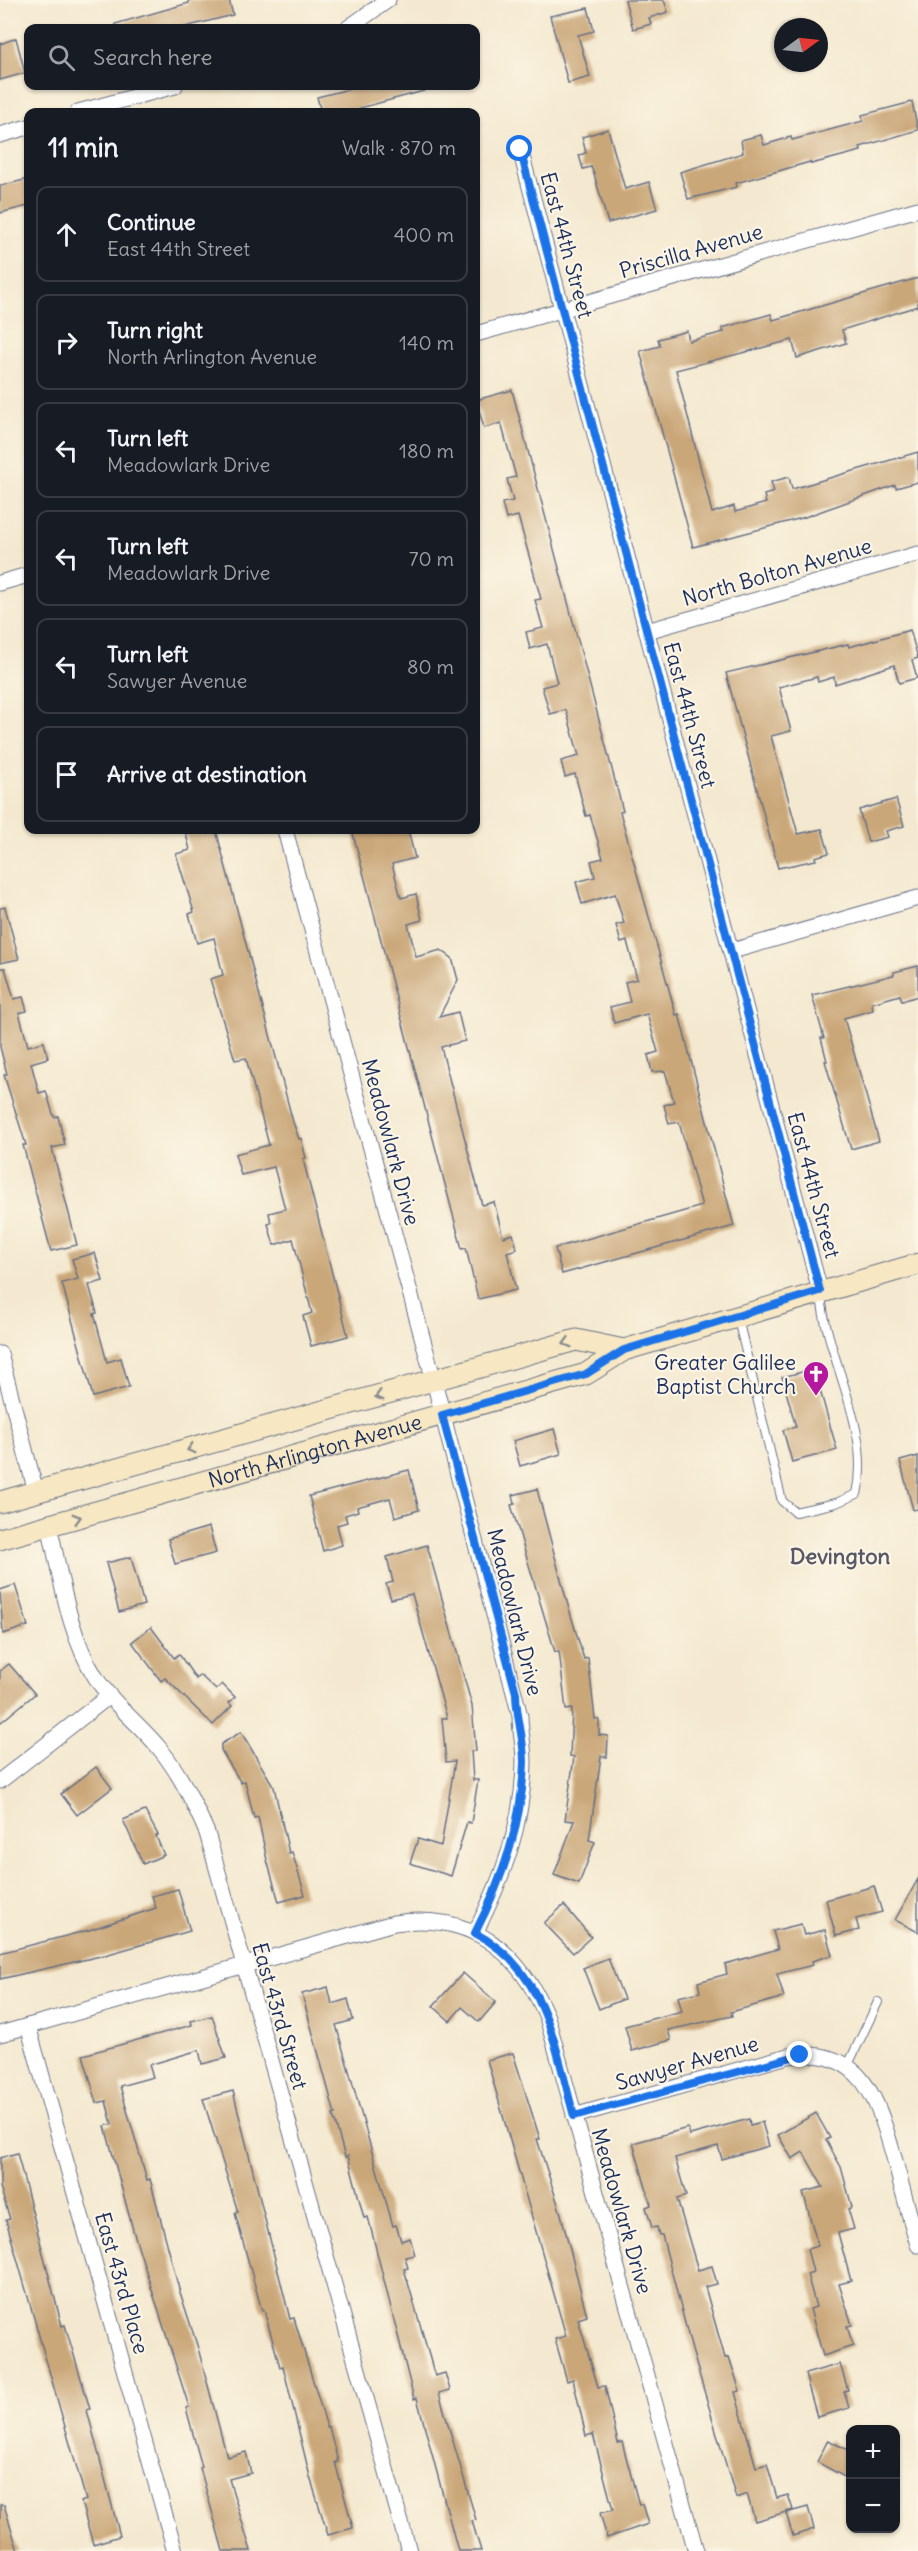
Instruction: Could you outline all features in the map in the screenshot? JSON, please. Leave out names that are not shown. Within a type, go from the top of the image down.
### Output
[{"type":"main road","name":"North Arlington Avenue","points":[[0,1539],[586,1374],[624,1350],[918,1263]]},
{"type":"main road","name":"North Arlington Avenue","points":[[0,1502],[576,1340],[624,1350]]},
{"type":"street","points":[[354,24],[388,0]]},
{"type":"street","points":[[93,108],[160,90]]},
{"type":"street","points":[[0,135],[24,128]]},
{"type":"street","name":"East 44th Street","points":[[520,149],[820,1291]]},
{"type":"street","name":"Priscilla Avenue","points":[[480,333],[918,209]]},
{"type":"street","name":"North Bolton Avenue","points":[[646,631],[918,554]]},
{"type":"street","points":[[0,583],[24,576]]},
{"type":"street","name":"Meadowlark Drive","points":[[286,834],[516,1693],[524,1760],[518,1826],[501,1880],[475,1933],[514,1960],[536,1991],[547,2017],[696,2551]]},
{"type":"street","points":[[732,951],[918,898]]},
{"type":"street","points":[[0,1354],[36,1492]]},
{"type":"street","name":"East 43rd Street","points":[[49,1525],[72,1623],[83,1654],[109,1696],[161,1750],[188,1789],[207,1833],[409,2551]]},
{"type":"street","points":[[0,1781],[109,1696]]},
{"type":"street","points":[[0,2034],[394,1923],[439,1923],[475,1933]]},
{"type":"street","name":"East 43rd Place","points":[[28,2026],[175,2551]]},
{"type":"street","name":"Sawyer Avenue","points":[[574,2116],[788,2056],[825,2057],[847,2067]]},
{"type":"street","points":[[847,2067],[864,2082],[880,2107],[918,2245]]},
{"type":"lane","points":[[737,1316],[782,1501],[795,1512],[836,1503],[857,1494],[862,1474],[854,1424],[823,1323],[820,1291]]},
{"type":"lane","points":[[847,2067],[878,2002]]},
{"type":"building","points":[[188,0],[229,0],[233,15],[197,24],[115,24],[189,3]]},
{"type":"building","points":[[625,0],[664,0],[668,12],[649,18],[651,24],[633,29]]},
{"type":"building","points":[[588,8],[594,31],[578,35],[590,77],[568,83],[550,16]]},
{"type":"building","points":[[16,38],[24,73],[0,80],[0,44]]},
{"type":"building","points":[[345,90],[424,91],[360,108],[320,108],[317,97]]},
{"type":"building","points":[[912,102],[918,130],[860,147],[861,151],[811,164],[810,162],[736,183],[737,187],[688,199],[680,172],[743,153],[741,140],[761,135],[764,145],[791,137],[792,140],[863,121],[862,115]]},
{"type":"building","points":[[608,129],[625,189],[649,182],[657,209],[608,223],[594,174],[591,167],[583,169],[579,155],[586,153],[582,137]]},
{"type":"building","points":[[24,180],[24,207],[0,213],[0,186]]},
{"type":"building","points":[[918,278],[918,306],[842,330],[846,343],[797,358],[792,340],[676,370],[712,513],[734,506],[735,512],[766,503],[764,495],[774,492],[771,482],[789,477],[792,489],[918,452],[918,482],[896,488],[895,485],[802,518],[693,547],[640,351],[660,346],[658,339],[687,331],[689,341],[724,332],[722,328],[771,314],[773,320]]},
{"type":"building","points":[[512,390],[623,811],[620,812],[676,1015],[679,1014],[734,1226],[562,1274],[555,1248],[702,1206],[679,1122],[669,1124],[664,1105],[674,1102],[665,1071],[652,1072],[648,1055],[658,1052],[647,1014],[614,1023],[610,1007],[630,1002],[625,982],[637,979],[627,941],[621,943],[616,925],[624,923],[615,894],[582,904],[576,882],[595,877],[591,861],[603,858],[590,815],[586,816],[575,774],[565,777],[561,761],[579,756],[566,710],[550,714],[542,687],[557,683],[547,644],[530,649],[526,632],[543,628],[535,600],[541,599],[518,516],[506,519],[502,503],[513,501],[507,479],[516,477],[501,423],[484,428],[480,414],[480,399]]},
{"type":"building","points":[[910,630],[918,658],[912,660],[917,678],[899,683],[894,665],[835,684],[834,677],[818,682],[817,677],[779,687],[791,731],[771,736],[798,834],[822,829],[829,853],[815,857],[816,860],[778,868],[726,673],[848,644],[849,647]]},
{"type":"building","points":[[896,799],[904,826],[886,831],[888,837],[868,842],[859,810]]},
{"type":"building","points":[[186,834],[217,834],[293,1122],[299,1139],[301,1138],[306,1158],[303,1159],[348,1336],[311,1346],[303,1316],[312,1313],[293,1239],[274,1245],[268,1224],[271,1223],[269,1213],[285,1209],[274,1167],[241,1175],[235,1154],[269,1145],[246,1058],[235,1060],[210,979],[223,975],[214,938],[197,943],[189,914],[194,912],[176,854],[190,850]]},
{"type":"building","points":[[353,834],[409,834],[415,858],[392,864],[401,898],[416,894],[422,920],[408,924],[416,957],[441,950],[452,958],[458,980],[439,1017],[458,1012],[465,1041],[441,1047],[482,1205],[494,1202],[503,1237],[513,1234],[517,1249],[507,1252],[516,1290],[478,1299],[466,1248],[462,1249]]},
{"type":"building","points":[[5,907],[19,959],[0,963],[0,908]]},
{"type":"building","points":[[918,966],[918,996],[902,1001],[900,995],[872,1003],[873,1010],[844,1018],[879,1141],[851,1149],[825,1061],[827,1061],[821,1038],[824,1038],[812,995],[894,975],[894,972]]},
{"type":"building","points":[[0,968],[5,968],[14,999],[23,997],[27,1011],[19,1013],[28,1046],[44,1042],[48,1058],[31,1063],[39,1093],[46,1091],[54,1117],[58,1116],[65,1145],[52,1148],[77,1245],[51,1251],[23,1145],[26,1145],[4,1075],[7,1074],[0,1047]]},
{"type":"building","points":[[95,1253],[103,1281],[89,1285],[97,1313],[94,1314],[107,1362],[121,1358],[129,1387],[93,1397],[62,1283],[78,1279],[72,1259]]},
{"type":"building","points":[[814,1369],[837,1450],[792,1462],[783,1430],[796,1427],[782,1377]]},
{"type":"building","points":[[554,1429],[561,1454],[520,1466],[513,1441]]},
{"type":"building","points":[[918,1456],[918,1509],[913,1510],[900,1461]]},
{"type":"building","points":[[409,1470],[419,1510],[395,1517],[390,1498],[357,1507],[358,1511],[345,1515],[347,1522],[337,1525],[342,1545],[323,1551],[309,1496]]},
{"type":"building","points":[[537,1489],[584,1659],[588,1658],[595,1719],[599,1719],[599,1735],[608,1736],[607,1757],[601,1756],[589,1840],[595,1842],[579,1884],[554,1875],[574,1821],[565,1820],[574,1757],[570,1756],[572,1709],[566,1710],[559,1651],[555,1652],[511,1505],[515,1504],[513,1495]]},
{"type":"building","points":[[209,1527],[216,1553],[175,1564],[168,1539]]},
{"type":"building","points":[[427,1545],[472,1706],[476,1751],[471,1751],[473,1780],[478,1780],[471,1823],[467,1822],[451,1876],[410,1863],[418,1839],[441,1846],[455,1761],[446,1762],[442,1718],[447,1718],[412,1594],[391,1599],[386,1584],[393,1582],[387,1557]]},
{"type":"building","points":[[131,1557],[144,1605],[119,1612],[106,1563]]},
{"type":"building","points":[[15,1585],[28,1626],[3,1634],[0,1590]]},
{"type":"building","points":[[151,1627],[174,1658],[179,1654],[196,1679],[200,1675],[216,1690],[222,1684],[235,1697],[229,1703],[232,1706],[213,1725],[165,1678],[161,1681],[132,1642]]},
{"type":"building","points":[[9,1664],[35,1694],[0,1723],[0,1671]]},
{"type":"building","points":[[241,1732],[274,1787],[289,1853],[292,1852],[305,1895],[279,1902],[258,1817],[254,1818],[245,1781],[241,1783],[221,1750],[221,1744]]},
{"type":"building","points":[[96,1767],[112,1788],[77,1815],[61,1794]]},
{"type":"building","points":[[145,1811],[158,1835],[156,1836],[164,1855],[143,1864],[123,1820]]},
{"type":"building","points":[[918,1879],[918,1932],[895,1920]]},
{"type":"building","points":[[874,1886],[882,1912],[856,1919],[859,1930],[836,1936],[826,1900]]},
{"type":"building","points":[[178,1889],[190,1931],[105,1955],[0,1979],[0,1953],[89,1930],[156,1908],[152,1896]]},
{"type":"building","points":[[564,1905],[591,1937],[573,1953],[544,1923]]},
{"type":"building","points":[[801,1924],[804,1935],[825,1930],[832,1955],[812,1961],[813,1965],[777,1974],[784,1997],[731,2012],[732,2016],[668,2030],[671,2040],[632,2051],[625,2026],[682,2011],[678,1997],[700,1992],[698,1982],[727,1974],[725,1964],[778,1949],[773,1931]]},
{"type":"building","points":[[608,1958],[624,1999],[599,2009],[583,1968]]},
{"type":"building","points":[[463,1973],[496,2002],[479,2022],[462,2007],[450,2021],[433,2006]]},
{"type":"building","points":[[328,1987],[332,2004],[348,1999],[353,2020],[336,2025],[393,2226],[396,2225],[401,2241],[410,2238],[415,2255],[405,2257],[408,2268],[404,2269],[435,2376],[445,2373],[450,2390],[439,2393],[476,2520],[472,2521],[481,2551],[458,2551],[417,2398],[414,2399],[368,2217],[364,2218],[348,2156],[345,2157],[333,2115],[335,2114],[302,1994]]},
{"type":"building","points":[[212,2016],[226,2058],[202,2064],[199,2050],[149,2065],[153,2077],[120,2086],[147,2180],[150,2179],[227,2457],[246,2452],[251,2473],[229,2479],[251,2551],[223,2551],[200,2468],[202,2467],[186,2408],[189,2407],[133,2230],[105,2126],[112,2124],[106,2101],[97,2103],[83,2055],[192,2025],[191,2021]]},
{"type":"building","points":[[513,2053],[540,2139],[537,2139],[561,2214],[587,2316],[578,2319],[598,2387],[605,2386],[618,2443],[622,2442],[639,2505],[642,2504],[648,2524],[607,2538],[600,2513],[613,2510],[593,2434],[586,2436],[573,2379],[567,2381],[555,2339],[566,2336],[487,2060]]},
{"type":"building","points":[[233,2091],[290,2319],[294,2318],[327,2427],[329,2427],[338,2462],[335,2462],[353,2528],[328,2535],[310,2477],[283,2366],[280,2367],[264,2310],[262,2311],[235,2213],[238,2212],[203,2099]]},
{"type":"building","points":[[816,2113],[830,2138],[826,2140],[841,2167],[852,2207],[848,2209],[854,2229],[838,2233],[851,2281],[839,2284],[852,2325],[847,2326],[853,2346],[823,2356],[810,2309],[816,2307],[807,2274],[813,2272],[807,2249],[818,2246],[803,2192],[823,2187],[803,2152],[792,2159],[778,2135]]},
{"type":"building","points":[[749,2119],[750,2125],[762,2122],[769,2146],[722,2159],[718,2146],[675,2158],[686,2196],[677,2199],[698,2270],[712,2266],[717,2284],[705,2287],[725,2358],[729,2357],[740,2391],[735,2392],[756,2467],[767,2464],[777,2498],[788,2495],[793,2510],[755,2521],[747,2494],[736,2498],[692,2350],[662,2235],[659,2235],[657,2227],[652,2228],[646,2207],[651,2205],[633,2143],[688,2128],[690,2135]]},
{"type":"building","points":[[17,2153],[62,2326],[65,2325],[90,2409],[87,2410],[120,2536],[93,2544],[81,2502],[86,2500],[6,2220],[10,2219],[0,2187],[0,2158]]},
{"type":"building","points":[[840,2364],[848,2390],[844,2391],[849,2408],[817,2417],[805,2374]]},
{"type":"building","points":[[828,2440],[846,2449],[846,2478],[817,2462]]},
{"type":"building","points":[[0,2505],[4,2505],[18,2551],[0,2551]]},
{"type":"building","points":[[808,2507],[814,2529],[793,2536],[786,2513]]},
{"type":"place","name":"Greater Galilee Baptist Church","points":[[816,1397]]},
{"type":"district","name":"Devington","points":[[840,1556]]},
{"type":"route","points":[[520,149],[820,1291],[624,1350],[586,1374],[442,1415],[516,1693],[524,1760],[518,1826],[513,1844],[501,1880],[475,1933],[514,1960],[536,1991],[547,2017],[574,2116],[788,2056],[800,2055]]}]
